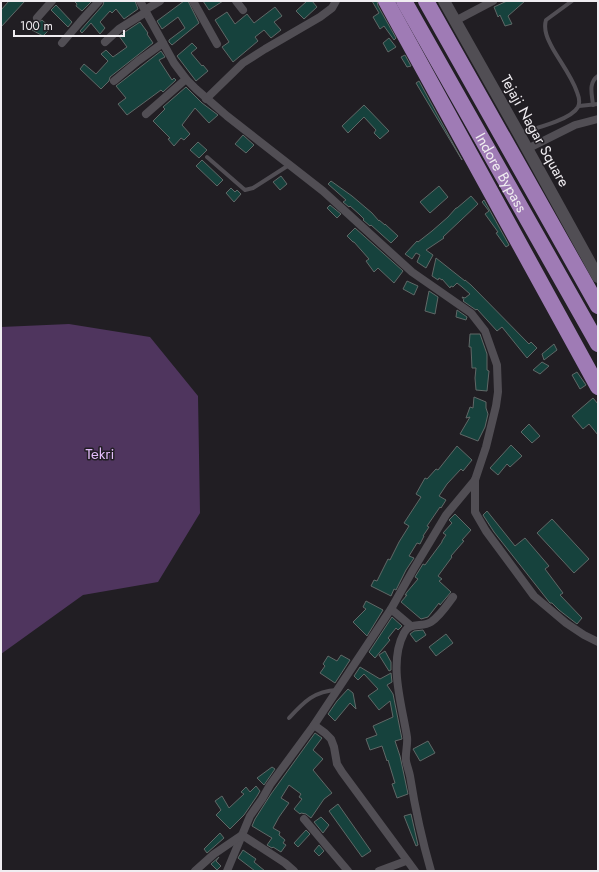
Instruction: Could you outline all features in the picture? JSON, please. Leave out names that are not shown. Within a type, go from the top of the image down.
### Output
[{"type":"highway","points":[[386,1],[598,387]]},
{"type":"highway","name":"Indore Bypass","points":[[404,1],[598,344]]},
{"type":"highway","name":"Indore Bypass","points":[[426,1],[598,306]]},
{"type":"street","points":[[37,18],[52,1]]},
{"type":"street","points":[[62,43],[99,1]]},
{"type":"street","points":[[140,1],[174,63],[186,79],[206,99],[323,191],[412,272],[471,313],[485,331],[497,365],[498,392],[486,446],[475,480],[475,512],[486,531],[534,596],[566,623],[598,642]]},
{"type":"street","points":[[105,42],[119,30],[160,1]]},
{"type":"street","points":[[193,1],[217,44]]},
{"type":"street","points":[[236,1],[243,10]]},
{"type":"street","points":[[206,99],[243,63],[320,17],[332,8],[336,1]]},
{"type":"street","name":"Tejaji Nagar Square","points":[[444,1],[596,270]]},
{"type":"street","points":[[455,21],[493,1]]},
{"type":"street","points":[[114,81],[163,43]]},
{"type":"street","points":[[146,114],[186,79]]},
{"type":"street","points":[[527,149],[575,125],[598,119]]},
{"type":"street","points":[[227,871],[250,816],[270,785],[314,725],[391,609],[446,516],[475,480]]},
{"type":"street","points":[[431,871],[413,796],[410,774],[406,762],[407,737],[401,708],[397,660],[400,642],[405,630],[411,626],[431,622],[453,597]]},
{"type":"street","points":[[391,609],[411,626]]},
{"type":"street","points":[[314,725],[331,739],[339,768],[415,871]]},
{"type":"street","points":[[304,819],[348,871]]},
{"type":"street","points":[[196,871],[214,854],[242,835]]},
{"type":"street","points":[[242,835],[285,863],[294,871]]},
{"type":"street","points":[[378,871],[406,860]]},
{"type":"lane","points":[[572,1],[546,20],[544,25],[550,44],[577,92],[579,106]]},
{"type":"lane","points":[[519,134],[550,124],[570,115],[579,106],[596,104],[592,83],[598,76]]},
{"type":"lane","points":[[207,157],[245,190],[253,188],[290,164]]},
{"type":"lane","points":[[289,718],[315,695],[325,690],[337,690]]},
{"type":"green space","name":"Tekri","points":[[69,324],[150,337],[198,396],[200,513],[158,582],[83,595],[1,654],[1,327]]},
{"type":"building","points":[[9,1],[25,1],[1,27],[1,10]]},
{"type":"building","points":[[74,1],[92,1],[82,11],[76,6],[77,4]]},
{"type":"building","points":[[104,1],[135,1],[138,9],[124,19],[116,9],[112,13],[110,11],[100,22],[105,28],[100,34],[91,23],[82,33],[80,31],[103,5]]},
{"type":"building","points":[[184,1],[188,1],[199,23],[172,45],[169,40],[185,28],[178,17],[162,29],[157,21]]},
{"type":"building","points":[[203,1],[223,1],[209,10]]},
{"type":"building","points":[[307,1],[312,1],[317,7],[304,19],[296,11]]},
{"type":"building","points":[[372,1],[377,1],[378,6],[396,38],[394,40],[384,26],[380,29],[373,17],[379,13]]},
{"type":"building","points":[[507,1],[525,1],[508,16],[512,24],[505,26],[500,15],[498,17],[494,7]]},
{"type":"building","points":[[56,5],[72,22],[68,27],[51,10]]},
{"type":"building","points":[[275,7],[282,16],[274,22],[281,30],[271,38],[264,30],[255,37],[258,41],[233,62],[222,47],[229,42],[215,20],[227,12],[235,24],[247,14],[254,23]]},
{"type":"building","points":[[42,20],[51,28],[43,36],[32,30],[37,23]]},
{"type":"building","points":[[140,22],[153,43],[110,77],[109,81],[101,89],[80,69],[84,64],[96,74],[108,61],[101,54],[106,50],[113,57],[127,47],[119,36]]},
{"type":"building","points":[[389,38],[396,47],[388,52],[383,43]]},
{"type":"building","points":[[192,43],[197,48],[191,53],[208,71],[196,81],[177,56]]},
{"type":"building","points":[[161,51],[165,57],[159,60],[172,80],[174,78],[176,80],[163,92],[161,90],[127,115],[118,104],[126,98],[116,86]]},
{"type":"building","points":[[405,55],[411,66],[407,67],[401,57]]},
{"type":"building","points":[[419,81],[462,160],[416,83]]},
{"type":"building","points":[[186,87],[202,103],[218,115],[209,123],[195,108],[182,125],[190,134],[184,140],[181,138],[174,146],[168,139],[170,138],[153,121],[165,109],[163,107]]},
{"type":"building","points":[[364,105],[389,131],[380,139],[374,133],[376,130],[364,117],[348,133],[342,126]]},
{"type":"building","points":[[243,135],[254,145],[246,153],[235,144]]},
{"type":"building","points":[[198,142],[207,150],[199,158],[190,150]]},
{"type":"building","points":[[202,160],[223,180],[217,186],[196,166]]},
{"type":"building","points":[[281,176],[287,184],[280,190],[273,182]]},
{"type":"building","points":[[331,181],[352,196],[398,236],[391,243],[371,225],[370,226],[350,206],[349,207],[343,202],[346,200],[328,184]]},
{"type":"building","points":[[439,186],[448,197],[430,213],[420,202]]},
{"type":"building","points":[[231,188],[235,192],[237,190],[241,194],[234,202],[226,193]]},
{"type":"building","points":[[471,196],[478,204],[443,237],[444,238],[426,250],[433,255],[426,268],[417,262],[420,255],[416,253],[412,259],[405,254],[417,241],[418,242],[432,231]]},
{"type":"building","points":[[484,200],[509,245],[506,247],[496,233],[498,232],[485,214],[489,211],[482,202]]},
{"type":"building","points":[[330,205],[341,214],[337,218],[327,208]]},
{"type":"building","points":[[355,228],[403,271],[394,283],[378,268],[374,272],[366,261],[369,259],[347,236]]},
{"type":"building","points":[[436,258],[471,285],[529,344],[531,342],[537,348],[527,358],[502,327],[497,331],[477,309],[476,310],[463,301],[464,300],[462,297],[465,298],[470,294],[462,287],[457,283],[450,288],[442,279],[439,278],[438,280],[432,276]]},
{"type":"building","points":[[407,281],[418,286],[414,295],[403,289]]},
{"type":"building","points":[[429,291],[438,297],[435,314],[425,311]]},
{"type":"building","points":[[457,310],[467,317],[466,320],[456,317]]},
{"type":"building","points":[[470,334],[480,334],[487,354],[487,370],[489,371],[487,391],[476,390],[476,368],[472,368],[471,347],[469,347]]},
{"type":"building","points":[[554,344],[557,350],[544,360],[542,354]]},
{"type":"building","points":[[542,362],[549,366],[540,374],[533,370]]},
{"type":"building","points":[[577,372],[586,385],[580,389],[572,375]]},
{"type":"building","points":[[474,397],[486,402],[488,414],[485,427],[478,441],[460,434],[470,417],[466,418],[470,407],[473,408]]},
{"type":"building","points":[[593,398],[598,404],[598,435],[589,424],[583,429],[572,416]]},
{"type":"building","points":[[529,424],[540,436],[532,443],[521,432]]},
{"type":"building","points":[[511,445],[522,456],[510,467],[507,464],[498,475],[490,468]]},
{"type":"building","points":[[457,446],[472,460],[463,471],[461,469],[447,484],[439,496],[446,500],[427,526],[429,527],[420,544],[417,543],[409,556],[414,558],[396,590],[394,589],[391,596],[371,586],[374,580],[377,581],[388,559],[390,560],[409,526],[404,523],[421,497],[416,494],[425,478],[427,479],[436,469],[438,470]]},
{"type":"building","points":[[487,511],[515,546],[525,538],[549,566],[545,569],[563,593],[560,595],[582,618],[577,624],[552,603],[550,603],[494,532],[483,515]]},
{"type":"building","points":[[455,514],[471,530],[462,540],[464,541],[451,556],[452,557],[438,576],[442,579],[439,581],[451,592],[440,605],[439,603],[428,617],[421,619],[401,602],[418,579],[415,577],[423,564],[425,565],[442,542],[446,535],[443,533],[452,523],[449,520]]},
{"type":"building","points":[[552,519],[589,559],[574,573],[537,533]]},
{"type":"building","points":[[366,601],[383,610],[367,636],[353,622],[366,609],[363,607]]},
{"type":"building","points":[[392,617],[402,626],[398,630],[396,628],[388,638],[390,640],[375,658],[369,652]]},
{"type":"building","points":[[423,630],[426,635],[416,642],[410,634],[414,631]]},
{"type":"building","points":[[446,634],[453,643],[436,656],[429,647]]},
{"type":"building","points":[[385,651],[391,662],[391,670],[389,671],[379,655]]},
{"type":"building","points":[[341,655],[350,660],[335,683],[320,673],[325,666],[323,664],[328,656],[337,661]]},
{"type":"building","points":[[360,667],[380,679],[391,673],[392,682],[387,685],[393,694],[402,739],[395,741],[400,756],[408,794],[397,798],[392,784],[395,783],[382,746],[370,750],[366,739],[377,735],[373,726],[393,717],[390,701],[379,710],[368,696],[378,689],[364,674],[358,680],[354,676]]},
{"type":"building","points":[[348,689],[353,693],[356,709],[350,703],[335,721],[328,714]]},
{"type":"building","points":[[315,733],[322,738],[313,750],[323,759],[313,770],[332,793],[324,799],[311,818],[306,814],[300,814],[294,809],[302,799],[299,797],[301,794],[289,785],[281,798],[289,803],[273,828],[280,832],[279,835],[285,840],[283,843],[286,845],[281,852],[267,845],[272,838],[252,826],[271,794]]},
{"type":"building","points":[[428,741],[435,753],[420,761],[413,749]]},
{"type":"building","points":[[272,767],[275,769],[264,785],[257,778]]},
{"type":"building","points":[[256,786],[260,791],[257,796],[244,815],[230,829],[216,815],[221,810],[215,801],[222,796],[229,808],[244,794],[241,792],[246,787],[250,792]]},
{"type":"building","points":[[338,804],[371,851],[362,857],[329,811]]},
{"type":"building","points":[[411,814],[418,845],[416,846],[404,816]]},
{"type":"building","points":[[321,817],[329,825],[323,833],[314,822]]},
{"type":"building","points":[[306,830],[310,834],[298,847],[294,843]]},
{"type":"building","points":[[220,833],[224,838],[207,853],[204,849]]},
{"type":"building","points":[[319,845],[324,851],[319,856],[314,851]]},
{"type":"building","points":[[243,850],[256,859],[254,862],[265,871],[255,871],[238,858]]},
{"type":"building","points":[[219,857],[216,861],[221,866],[217,870],[211,864]]}]
